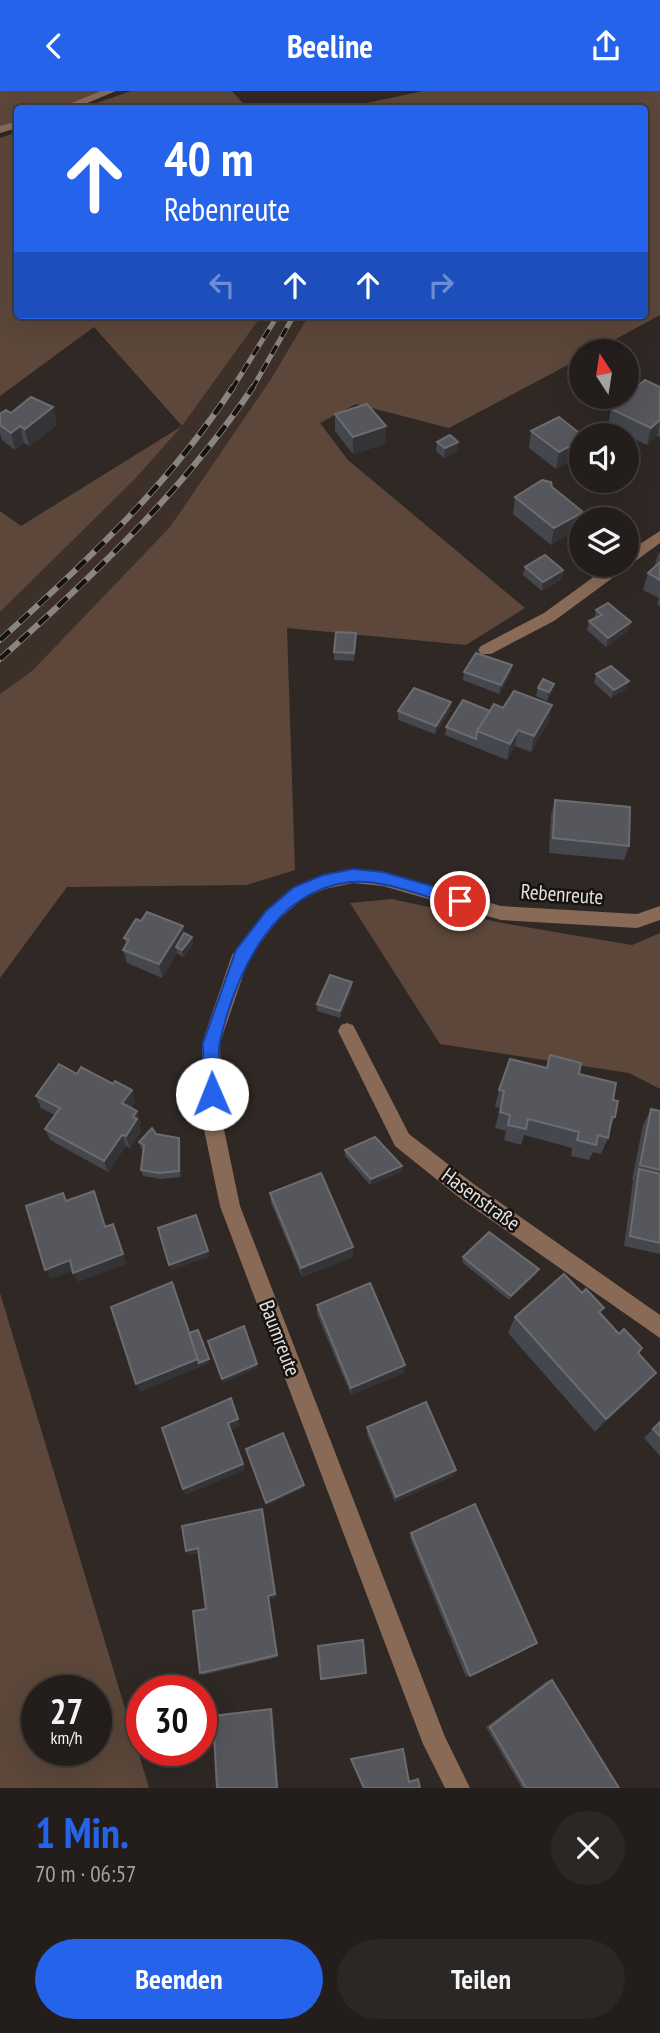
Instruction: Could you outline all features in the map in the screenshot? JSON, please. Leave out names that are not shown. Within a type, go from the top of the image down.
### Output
[{"type":"street","points":[[73,105],[111,91]]},
{"type":"street","points":[[639,551],[660,536]]},
{"type":"street","points":[[486,650],[549,617],[604,577]]},
{"type":"street","name":"Rebenreute","points":[[299,892],[323,882],[353,876],[383,879],[500,913],[638,921],[660,913]]},
{"type":"street","name":"Baumreute","points":[[299,892],[272,915],[242,955],[211,1043],[212,1120],[230,1206],[435,1744],[458,1788]]},
{"type":"street","name":"Hasenstraße","points":[[347,1031],[391,1123],[402,1140],[468,1192],[660,1328]]},
{"type":"shaded area","points":[[0,91],[109,91],[68,105],[14,105],[14,124],[0,129]]},
{"type":"shaded area","points":[[131,91],[232,91],[244,105],[91,105]]},
{"type":"shaded area","points":[[423,91],[660,91],[660,315],[616,339],[569,339],[569,364],[449,428],[356,404],[320,423],[348,460],[525,608],[466,645],[287,628],[295,870],[247,885],[67,887],[0,978],[0,694],[32,671],[170,527],[271,379],[307,319],[648,319],[648,105],[358,105]]},
{"type":"shaded area","points":[[14,133],[14,319],[259,319],[182,426],[94,327],[0,396],[0,138]]},
{"type":"shaded area","points":[[259,319],[307,319],[271,379],[170,527],[32,671],[0,694],[0,612],[136,478],[182,426]]},
{"type":"shaded area","points":[[182,426],[136,478],[0,612],[0,511],[21,526]]},
{"type":"shaded area","points":[[392,899],[502,923],[632,945],[660,933],[660,1089],[629,1073],[440,1044],[350,903]]},
{"type":"shaded area","points":[[0,1293],[126,1712],[126,1766],[142,1766],[149,1788],[0,1788]]},
{"type":"building","points":[[645,380],[660,387],[660,420],[651,428],[611,409],[639,409],[639,385]]},
{"type":"building","points":[[31,397],[53,407],[25,429],[20,426],[11,433],[0,425],[0,414],[6,410],[11,413]]},
{"type":"building","points":[[367,404],[386,426],[353,437],[335,414]]},
{"type":"building","points":[[559,417],[569,425],[569,447],[559,452],[531,431]]},
{"type":"building","points":[[450,435],[458,442],[445,448],[437,442]]},
{"type":"building","points":[[542,480],[551,482],[552,487],[577,507],[569,507],[569,520],[554,528],[515,497]]},
{"type":"building","points":[[545,555],[563,570],[543,582],[525,567]]},
{"type":"building","points":[[660,562],[660,580],[648,573]]},
{"type":"building","points":[[608,603],[631,622],[608,638],[589,621],[602,615],[596,610]]},
{"type":"building","points":[[336,632],[356,633],[354,653],[334,652]]},
{"type":"building","points":[[476,653],[512,665],[501,685],[464,672]]},
{"type":"building","points":[[611,666],[629,681],[614,690],[596,674]]},
{"type":"building","points":[[543,679],[554,684],[549,692],[538,688]]},
{"type":"building","points":[[414,688],[451,702],[436,726],[398,711]]},
{"type":"building","points":[[514,691],[552,705],[534,736],[518,730],[510,744],[477,731],[494,704],[503,708]]},
{"type":"building","points":[[463,700],[490,711],[477,731],[476,739],[446,727]]},
{"type":"building","points":[[555,800],[630,807],[629,846],[553,838]]},
{"type":"building","points":[[147,912],[183,926],[159,964],[123,950],[129,940],[124,938],[136,919],[141,921]]},
{"type":"building","points":[[184,933],[192,937],[182,950],[176,947]]},
{"type":"building","points":[[330,975],[352,982],[340,1011],[317,1004]]},
{"type":"building","points":[[550,1055],[581,1063],[579,1074],[616,1083],[613,1100],[618,1101],[608,1138],[598,1135],[596,1145],[577,1140],[579,1132],[528,1119],[526,1129],[508,1125],[510,1115],[500,1112],[504,1091],[499,1090],[510,1059],[547,1068]]},
{"type":"building","points":[[59,1064],[77,1074],[81,1067],[113,1084],[115,1081],[132,1090],[122,1103],[137,1111],[133,1117],[137,1119],[104,1161],[45,1129],[60,1108],[36,1096]]},
{"type":"building","points":[[651,1109],[660,1111],[660,1170],[640,1165]]},
{"type":"building","points":[[152,1128],[156,1134],[179,1138],[179,1171],[159,1173],[141,1170],[144,1145],[139,1142]]},
{"type":"building","points":[[375,1137],[402,1166],[371,1179],[345,1150]]},
{"type":"building","points":[[639,1169],[660,1174],[660,1243],[630,1236]]},
{"type":"building","points":[[321,1173],[353,1247],[301,1268],[270,1193]]},
{"type":"building","points":[[94,1191],[105,1227],[113,1224],[123,1254],[73,1273],[70,1260],[45,1270],[26,1206],[63,1193],[66,1201]]},
{"type":"building","points":[[196,1215],[208,1251],[169,1265],[158,1228]]},
{"type":"building","points":[[489,1232],[539,1269],[511,1296],[463,1257]]},
{"type":"building","points":[[564,1274],[582,1293],[586,1289],[604,1308],[599,1312],[619,1334],[624,1329],[642,1348],[638,1353],[656,1373],[606,1419],[515,1317]]},
{"type":"building","points":[[172,1282],[198,1359],[136,1384],[111,1307]]},
{"type":"building","points":[[370,1283],[405,1365],[351,1388],[317,1305]]},
{"type":"building","points":[[244,1326],[257,1364],[222,1379],[208,1341]]},
{"type":"building","points":[[198,1330],[209,1359],[199,1363],[189,1333]]},
{"type":"building","points":[[231,1398],[238,1419],[228,1423],[243,1464],[183,1489],[162,1428]]},
{"type":"building","points":[[426,1402],[456,1470],[396,1497],[367,1427]]},
{"type":"building","points":[[660,1422],[660,1436],[653,1429]]},
{"type":"building","points":[[283,1433],[304,1485],[266,1503],[246,1449]]},
{"type":"building","points":[[475,1504],[537,1643],[470,1676],[411,1533]]},
{"type":"building","points":[[262,1509],[275,1594],[268,1596],[277,1655],[200,1673],[193,1611],[206,1609],[198,1548],[186,1551],[182,1526]]},
{"type":"building","points":[[363,1640],[366,1673],[321,1679],[318,1646]]},
{"type":"building","points":[[552,1680],[619,1788],[526,1788],[490,1727]]},
{"type":"building","points":[[271,1709],[277,1788],[217,1788],[217,1716]]},
{"type":"building","points":[[403,1749],[409,1782],[418,1779],[420,1788],[364,1788],[351,1759]]},
{"type":"railway","points":[[232,389],[276,319]]},
{"type":"railway","points":[[252,389],[292,319]]},
{"type":"railway","points":[[0,640],[95,552],[154,490],[182,457],[233,387]]},
{"type":"railway","points":[[0,659],[102,564],[167,497],[226,425],[253,387]]},
{"type":"route","points":[[212,1094],[211,1043],[242,955],[272,915],[299,892],[323,882],[353,876],[383,879],[460,901]]}]
